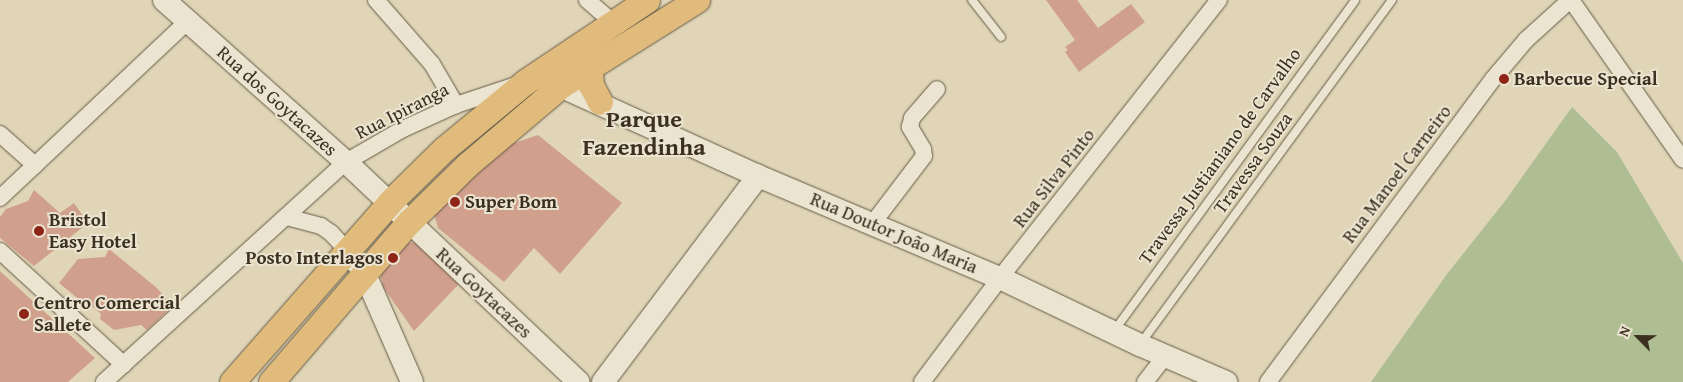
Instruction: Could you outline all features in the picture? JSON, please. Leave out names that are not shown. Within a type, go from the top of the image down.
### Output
[{"type":"main road","points":[[232,382],[389,203],[444,149],[524,82],[647,0]]},
{"type":"main road","points":[[271,382],[408,223],[467,165],[560,86],[697,0]]},
{"type":"main road","points":[[590,68],[591,85],[600,102]]},
{"type":"main road","points":[[524,82],[539,80],[560,86]]},
{"type":"street","name":"Rua dos Goytacazes","points":[[164,0],[346,162],[389,203]]},
{"type":"street","points":[[376,0],[432,64],[456,105]]},
{"type":"street","points":[[588,0],[612,22]]},
{"type":"street","name":"Rua Silva Pinto","points":[[922,382],[1000,278],[1219,0]]},
{"type":"street","points":[[1571,0],[1683,160]]},
{"type":"street","name":"Rua Manoel Carneiro","points":[[1268,382],[1493,79],[1526,40],[1571,0]]},
{"type":"street","points":[[0,198],[188,21]]},
{"type":"street","name":"Rua Ipiranga","points":[[104,382],[346,162],[403,129],[456,105],[524,82]]},
{"type":"street","name":"Rua Doutor João Maria","points":[[560,86],[600,102],[758,176],[1000,278],[1140,345],[1226,382]]},
{"type":"street","points":[[873,223],[924,156],[923,150],[910,128],[912,118],[937,89]]},
{"type":"street","points":[[0,134],[35,165]]},
{"type":"street","points":[[603,382],[758,176]]},
{"type":"street","name":"Rua Goytacazes","points":[[389,203],[408,223],[579,382]]},
{"type":"street","points":[[287,217],[321,226],[331,233],[364,272],[412,382]]},
{"type":"street","points":[[0,251],[124,365]]},
{"type":"street","points":[[1145,382],[1165,356]]},
{"type":"lane","points":[[972,0],[1001,37]]},
{"type":"lane","name":"Travessa Justianiano de Carvalho","points":[[1112,332],[1355,0]]},
{"type":"lane","name":"Travessa Souza","points":[[1140,345],[1392,0]]},
{"type":"green space","points":[[1572,107],[1617,152],[1683,263],[1683,382],[1371,382],[1447,274],[1505,201]]},
{"type":"building","points":[[1046,0],[1077,0],[1098,28],[1131,4],[1145,22],[1079,72],[1065,52],[1068,50],[1065,47],[1075,40]]},
{"type":"building","points":[[538,135],[622,203],[560,274],[534,248],[504,282],[438,228],[434,214],[434,205],[508,145]]},
{"type":"building","name":"Bristol Easy Hotel","points":[[34,190],[60,213],[74,203],[88,223],[34,266],[0,238],[0,217],[6,209],[28,201]]},
{"type":"building","points":[[414,242],[459,284],[414,331],[383,287],[379,267],[400,245]]},
{"type":"building","points":[[109,249],[157,288],[173,306],[147,330],[141,325],[114,330],[100,319],[101,314],[93,307],[87,306],[59,283],[78,259],[105,257]]},
{"type":"building","name":"Centro Comercial Sallete","points":[[0,271],[95,358],[68,382],[0,382]]},
{"type":"place","name":"Barbecue Special","points":[[1504,79]]},
{"type":"place","name":"Super Bom","points":[[455,202]]},
{"type":"place","name":"Bristol Easy Hotel","points":[[39,231]]},
{"type":"place","name":"Posto Interlagos","points":[[393,258]]},
{"type":"place","name":"Centro Comercial Sallete","points":[[24,314]]},
{"type":"district","name":"Parque Fazendinha","points":[[644,133]]}]
